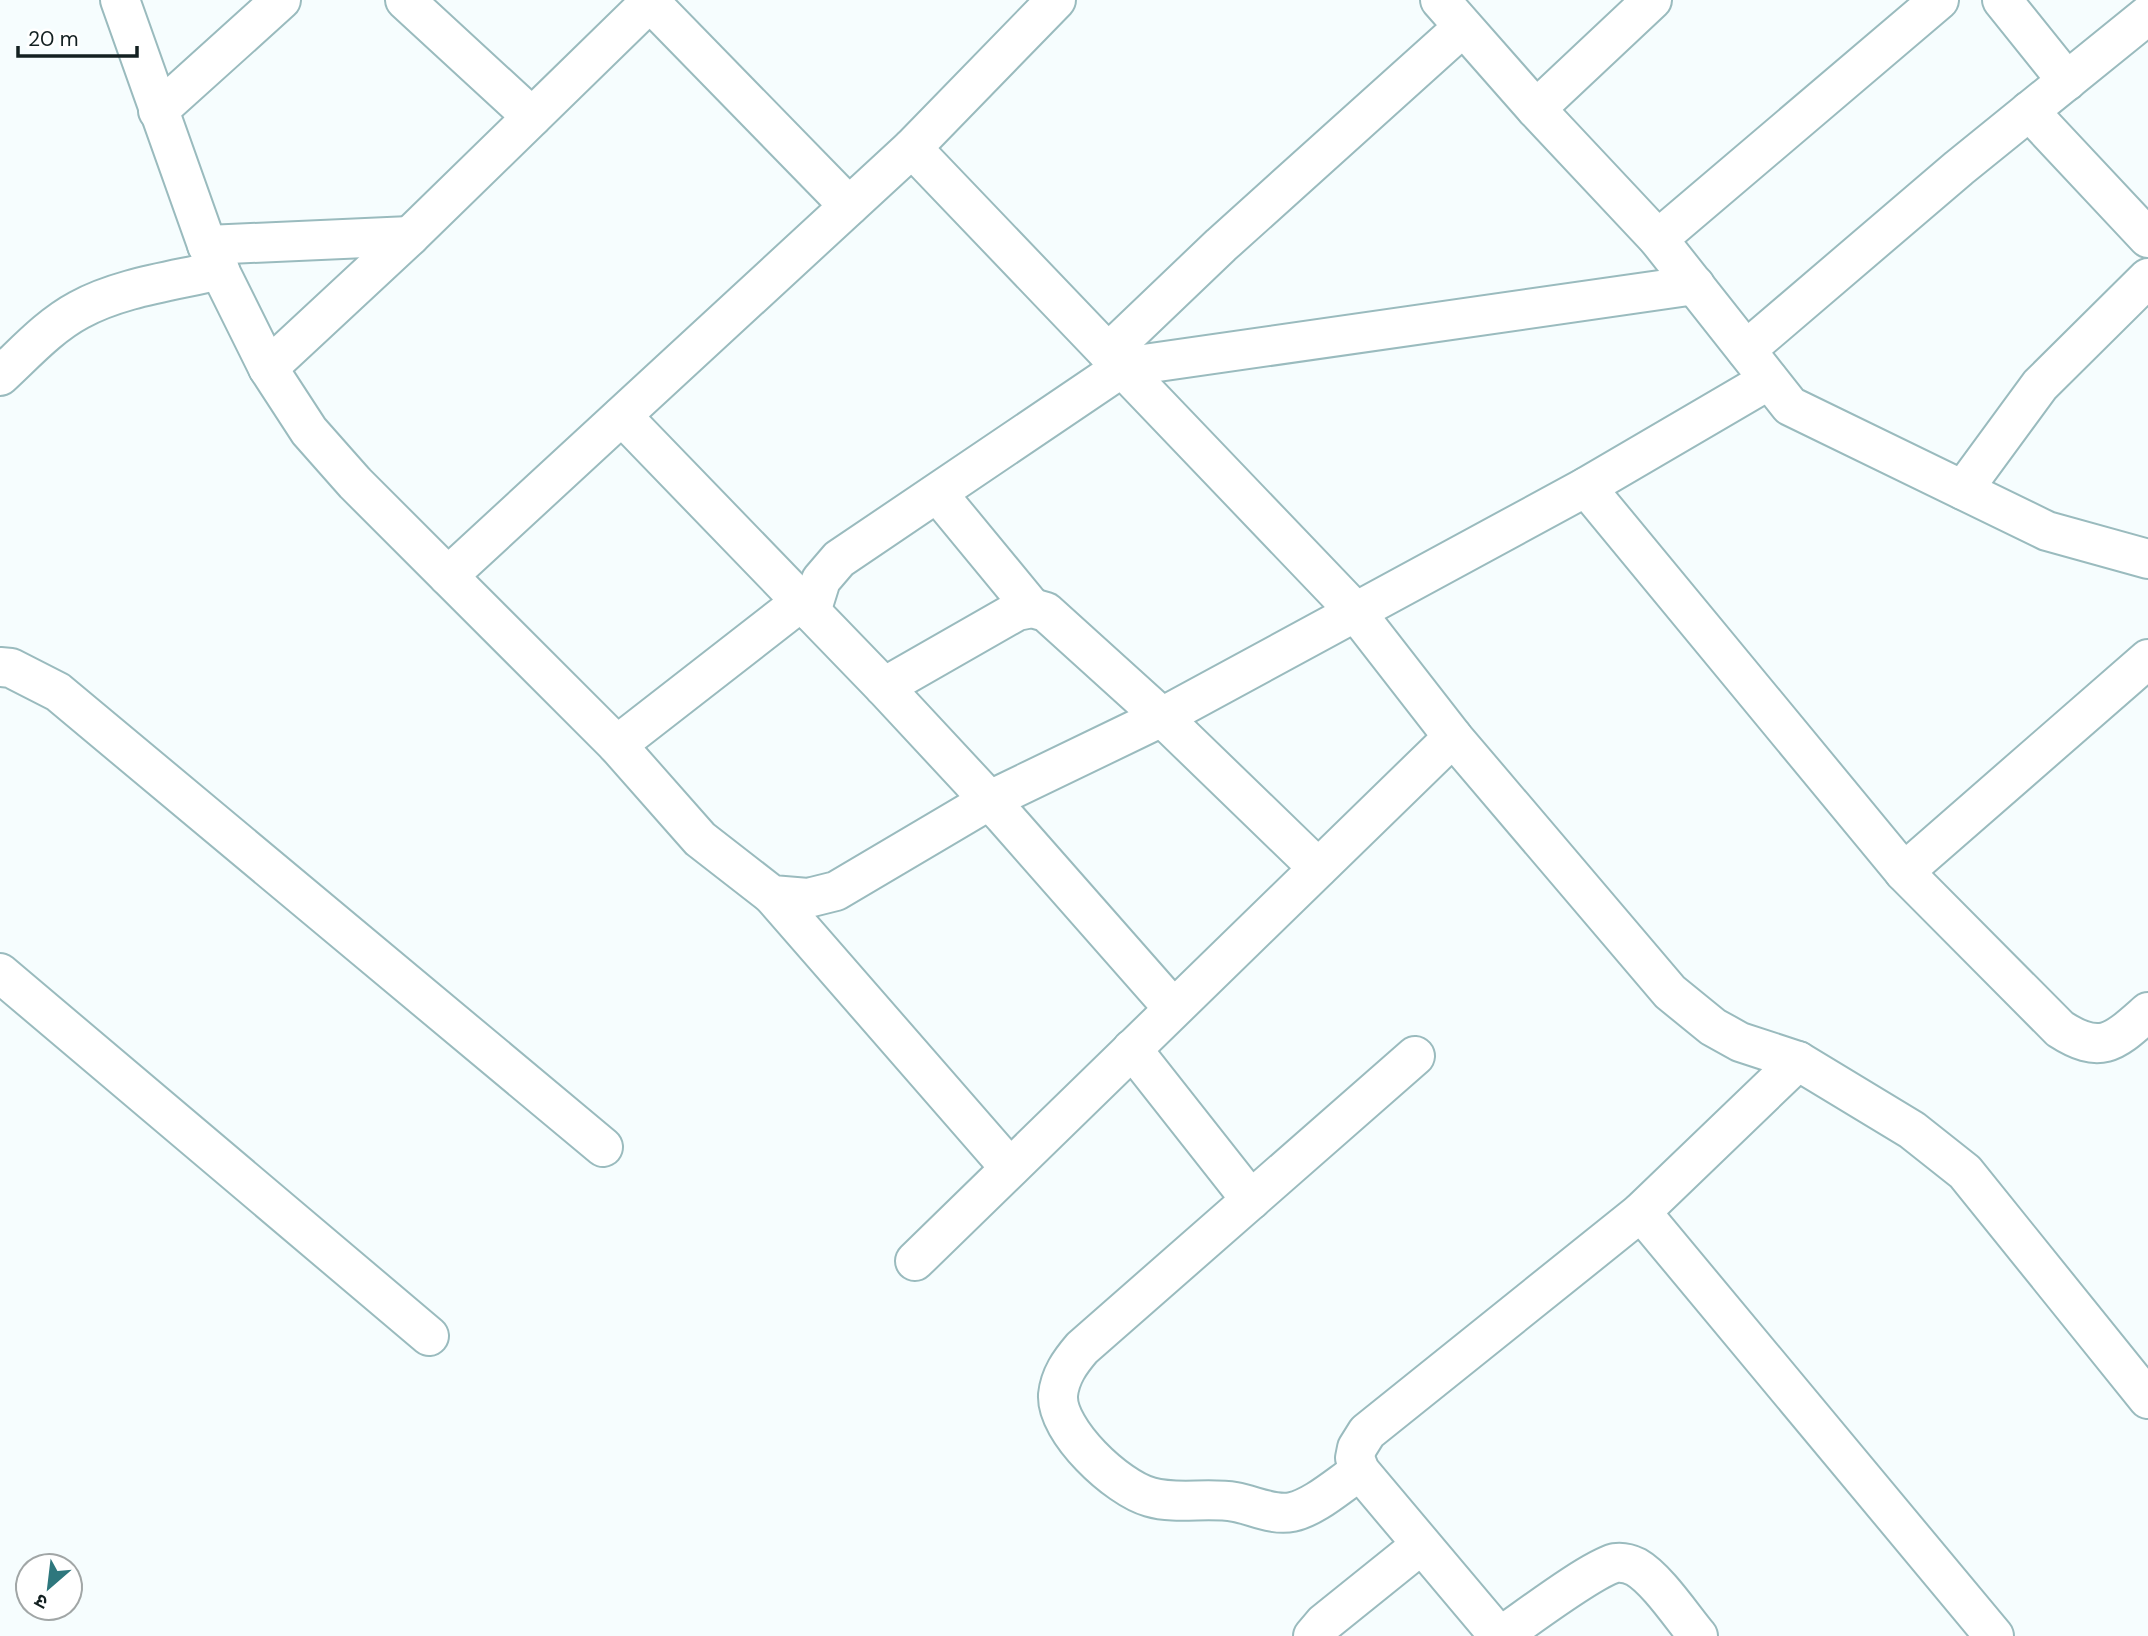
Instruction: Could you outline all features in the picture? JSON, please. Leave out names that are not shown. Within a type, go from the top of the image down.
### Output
[{"type":"street","points":[[120,0],[158,111],[214,257],[268,368],[309,431],[355,483],[617,745],[700,839],[772,895],[1010,1168]]},
{"type":"street","points":[[158,111],[281,0]]},
{"type":"street","points":[[405,0],[532,117]]},
{"type":"street","points":[[448,576],[912,148],[1056,0]]},
{"type":"street","points":[[1536,109],[1652,0]]},
{"type":"street","points":[[1658,239],[1938,0]]},
{"type":"street","points":[[2001,0],[2067,81]]},
{"type":"street","points":[[268,368],[410,236],[651,1],[849,206]]},
{"type":"street","points":[[617,745],[806,606],[830,568],[937,494],[1116,360],[1212,254],[1451,14],[1658,239],[1790,406],[2048,531],[2148,559]]},
{"type":"street","points":[[1746,350],[2029,111],[2148,15]]},
{"type":"street","points":[[2029,111],[2148,238]]},
{"type":"street","points":[[912,148],[1355,611],[1453,737],[1670,992],[1713,1027],[1731,1037],[1798,1061],[1912,1130],[1965,1172],[2148,1399]]},
{"type":"street","points":[[0,376],[52,329],[79,310],[214,257],[410,236]]},
{"type":"street","points":[[1963,490],[2040,384],[2148,278]]},
{"type":"street","points":[[1116,360],[1695,285]]},
{"type":"street","points":[[772,895],[808,898],[836,891],[990,800],[1162,717],[1586,487],[1769,380]]},
{"type":"street","points":[[622,416],[990,800],[1173,1008]]},
{"type":"street","points":[[1586,487],[1904,872],[2060,1030],[2093,1045],[2107,1043],[2148,1012]]},
{"type":"street","points":[[937,494],[1032,608]]},
{"type":"street","points":[[884,687],[1017,611],[1032,608],[1046,612],[1162,717],[1318,868]]},
{"type":"street","points":[[1904,872],[2148,660]]},
{"type":"street","points":[[0,667],[11,668],[58,692],[603,1147]]},
{"type":"street","points":[[915,1261],[1453,737]]},
{"type":"street","points":[[7,993],[429,1336]]},
{"type":"street","points":[[1132,1049],[1251,1200]]},
{"type":"street","points":[[1360,1471],[1294,1512],[1269,1511],[1218,1500],[1168,1501],[1149,1497],[1128,1488],[1104,1469],[1066,1425],[1058,1395],[1069,1363],[1082,1348],[1415,1056]]},
{"type":"street","points":[[1698,1636],[1648,1577],[1637,1567],[1623,1562],[1613,1564],[1595,1574],[1500,1636],[1360,1471],[1355,1458],[1357,1448],[1367,1432],[1641,1212],[1798,1061]]},
{"type":"street","points":[[1641,1212],[1994,1636]]},
{"type":"street","points":[[1313,1636],[1324,1623],[1421,1545]]}]
